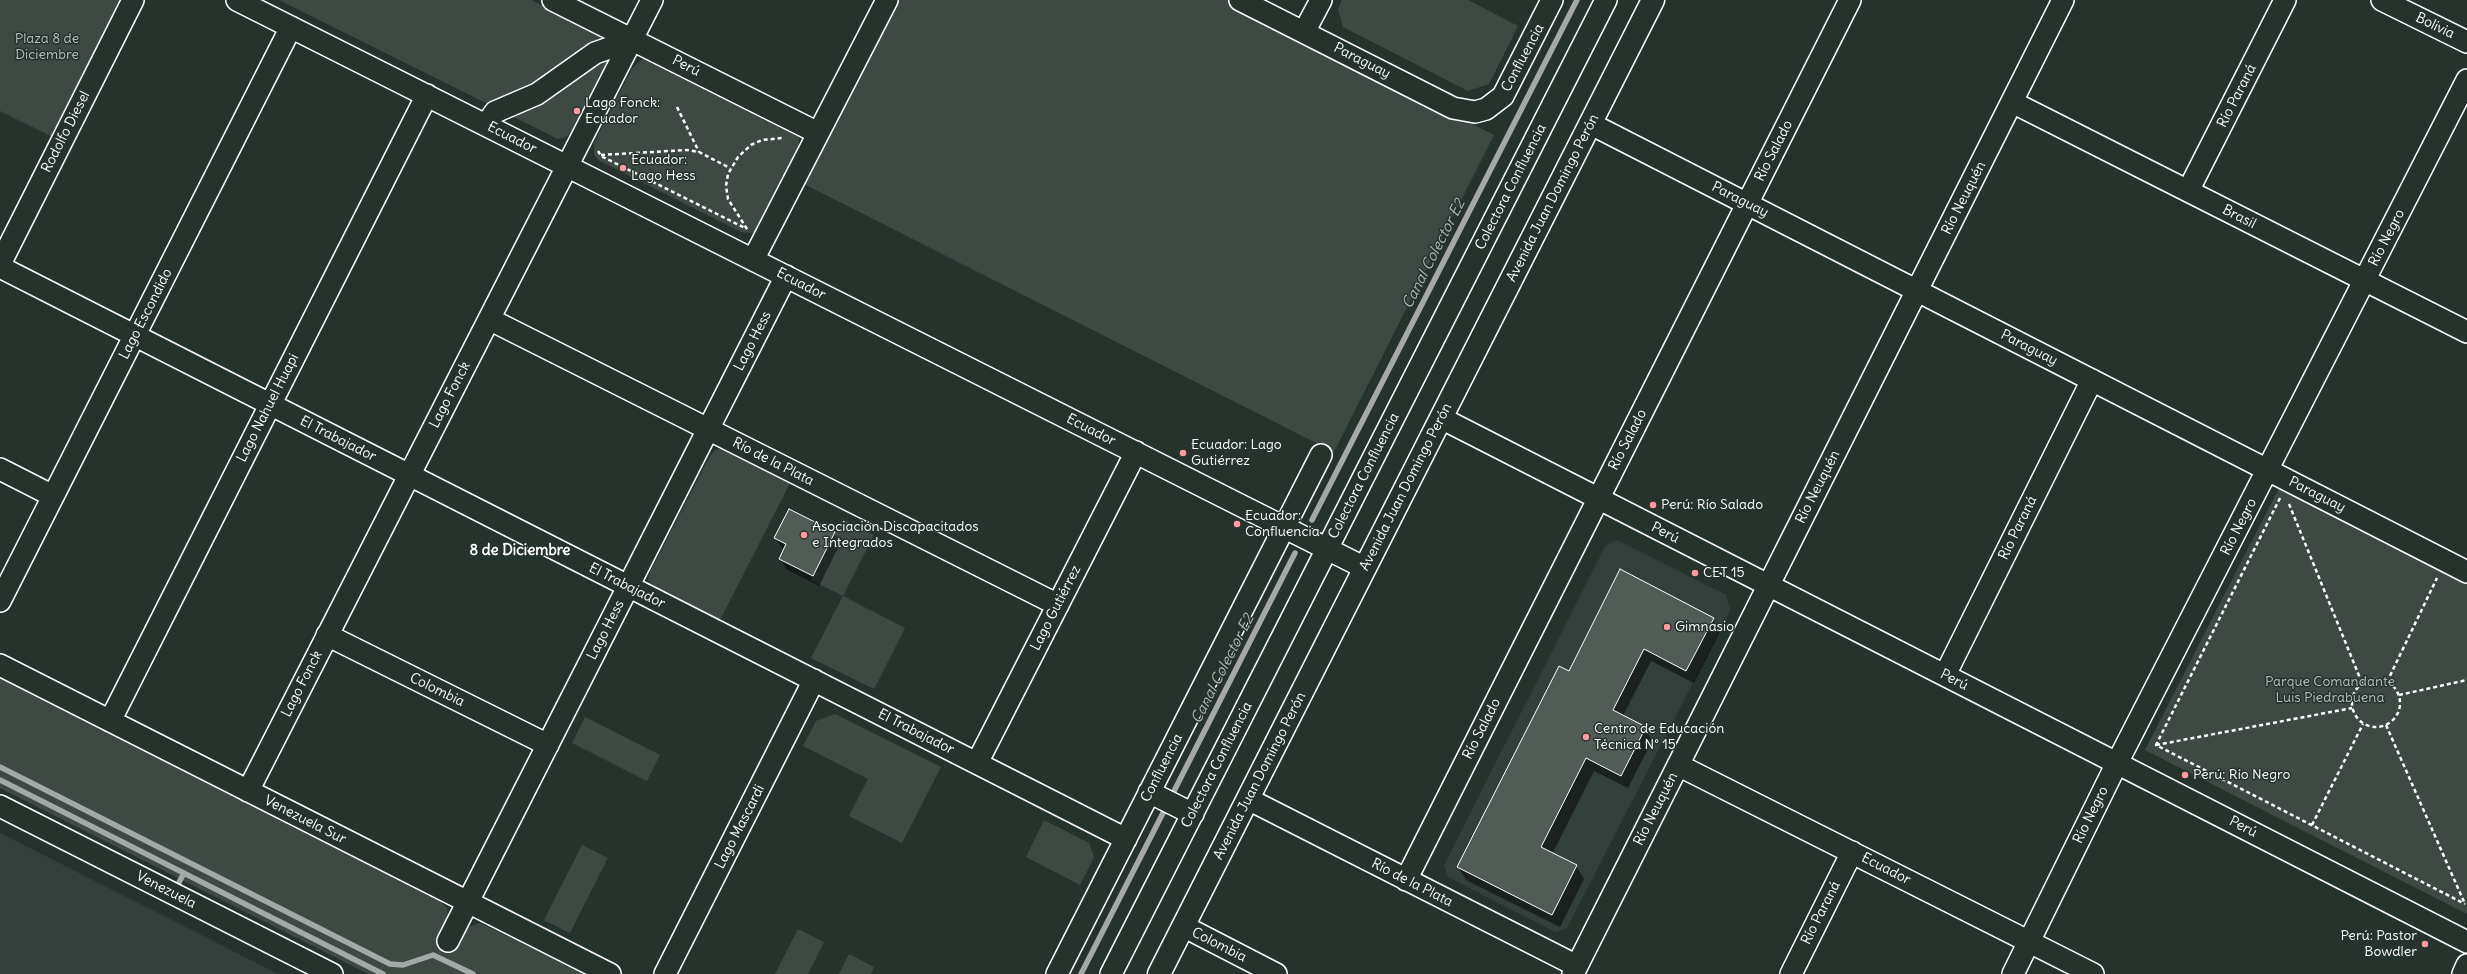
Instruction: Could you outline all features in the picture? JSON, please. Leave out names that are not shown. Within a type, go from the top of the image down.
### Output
[{"type":"main road","name":"Avenida Juan Domingo Perón","points":[[1159,974],[1653,0]]},
{"type":"street","name":"Rodolfo Diesel","points":[[0,264],[133,0]]},
{"type":"street","name":"Ecuador","points":[[237,0],[1365,568]]},
{"type":"street","name":"Perú","points":[[553,0],[818,133]]},
{"type":"street","name":"Lago Fonck","points":[[248,791],[652,0]]},
{"type":"street","points":[[753,260],[886,0]]},
{"type":"street","name":"Paraguay","points":[[1240,0],[1453,108],[1475,112],[1486,109]]},
{"type":"street","points":[[1304,32],[1321,0]]},
{"type":"street","name":"Confluencia","points":[[1486,109],[1503,96],[1552,0]]},
{"type":"street","name":"Colectora Confluencia","points":[[1112,974],[1606,0]]},
{"type":"street","name":"Río Salado","points":[[1406,880],[1850,0]]},
{"type":"street","name":"Río Neuquén","points":[[1575,970],[2063,0]]},
{"type":"street","name":"Río Paraná","points":[[2188,191],[2285,0]]},
{"type":"street","name":"Bolivia","points":[[2382,0],[2467,42]]},
{"type":"street","name":"Lago Escondido","points":[[0,601],[291,27]]},
{"type":"street","points":[[486,125],[495,112],[537,94],[595,53],[632,40]]},
{"type":"street","name":"Río Negro","points":[[2013,974],[2117,763],[2467,80]]},
{"type":"street","name":"Lago Nahuel Huapi","points":[[110,721],[427,96]]},
{"type":"street","name":"Brasil","points":[[2012,102],[2467,332]]},
{"type":"street","name":"Paraguay","points":[[1590,124],[2467,572]]},
{"type":"street","name":"El Trabajador","points":[[0,267],[1126,839]]},
{"type":"street","name":"Lago Hess","points":[[448,941],[786,276]]},
{"type":"street","name":"Río de la Plata","points":[[489,319],[1058,605]]},
{"type":"street","name":"Río Paraná","points":[[1945,675],[2092,380]]},
{"type":"street","name":"Perú","points":[[1441,418],[2467,942]]},
{"type":"street","name":"Lago Gutiérrez","points":[[977,763],[1136,452]]},
{"type":"street","name":"Confluencia","points":[[1057,974],[1321,455]]},
{"type":"street","points":[[0,469],[53,496]]},
{"type":"street","name":"Colombia","points":[[327,635],[548,745]]},
{"type":"street","name":"Venezuela Sur","points":[[0,665],[610,974]]},
{"type":"street","name":"Lago Mascardi","points":[[665,974],[814,680]]},
{"type":"street","name":"Ecuador","points":[[1678,765],[2093,974]]},
{"type":"street","points":[[1150,792],[1192,814]]},
{"type":"street","name":"Río de la Plata","points":[[1248,799],[1406,880],[1575,970]]},
{"type":"street","name":"Venezuela","points":[[0,806],[332,974]]},
{"type":"street","name":"Río Paraná","points":[[1791,974],[1852,852]]},
{"type":"street","name":"Colombia","points":[[1183,926],[1276,974]]},
{"type":"street","points":[[2463,974],[2467,965]]},
{"type":"path","points":[[676,108],[699,152]]},
{"type":"path","points":[[747,229],[731,205],[726,193],[726,180],[730,168],[751,144],[762,140],[786,138]]},
{"type":"path","points":[[598,147],[601,156],[747,229],[752,228]]},
{"type":"path","points":[[601,156],[681,149],[699,152],[730,168]]},
{"type":"path","points":[[2156,745],[2284,491]]},
{"type":"path","points":[[2286,498],[2362,683]]},
{"type":"path","points":[[2387,682],[2441,571]]},
{"type":"path","points":[[2374,679],[2387,682],[2399,696],[2399,709],[2396,716],[2386,725],[2374,727],[2363,724],[2354,715],[2352,708],[2353,694],[2362,683],[2374,679]]},
{"type":"path","points":[[2399,696],[2467,680]]},
{"type":"path","points":[[2156,745],[2352,708]]},
{"type":"path","points":[[2312,825],[2363,724]]},
{"type":"path","points":[[2386,725],[2464,904]]},
{"type":"path","points":[[2156,745],[2464,904]]},
{"type":"path","points":[[2464,904],[2467,899]]},
{"type":"shaded area","name":"Centro de Educación Técnica N° 15","points":[[1617,540],[1726,595],[1730,610],[1567,928],[1555,932],[1448,877],[1444,865],[1606,545]]},
{"type":"shaded area","points":[[0,833],[164,916],[278,974],[0,974]]},
{"type":"green space","name":"Plaza 8 de Diciembre","points":[[0,0],[122,0],[53,137],[0,111]]},
{"type":"green space","points":[[279,0],[531,0],[608,39],[611,54],[571,132],[566,137],[558,139]]},
{"type":"green space","points":[[894,0],[1228,0],[1494,135],[1334,452],[802,183]]},
{"type":"green space","points":[[1342,0],[1468,0],[1518,26],[1489,84],[1468,91],[1343,27],[1338,9]]},
{"type":"green space","points":[[643,59],[651,61],[797,134],[799,137],[798,148],[758,227],[753,233],[741,232],[600,161],[594,155],[594,143],[633,67]]},
{"type":"green space","points":[[723,448],[791,481],[719,622],[652,587],[648,580],[650,572],[710,456],[715,450]]},
{"type":"green space","name":"Parque Comandante Luis Piedrabuena","points":[[2282,482],[2467,577],[2467,914],[2145,750]]},
{"type":"green space","points":[[842,519],[874,535],[843,596],[811,580]]},
{"type":"green space","points":[[843,596],[905,628],[874,689],[811,658]]},
{"type":"green space","points":[[0,677],[441,902],[447,908],[448,915],[436,942],[455,952],[468,927],[480,923],[584,974],[368,974],[0,788]]},
{"type":"green space","points":[[835,714],[941,767],[902,843],[849,816],[868,779],[803,746],[816,721]]},
{"type":"green space","points":[[585,717],[660,755],[647,781],[572,743]]},
{"type":"green space","points":[[1044,820],[1089,843],[1094,857],[1080,885],[1026,857]]},
{"type":"green space","points":[[582,845],[608,858],[570,933],[544,920]]},
{"type":"green space","points":[[798,929],[824,942],[808,974],[775,974]]},
{"type":"green space","points":[[849,954],[874,967],[871,974],[839,974]]},
{"type":"building","name":"Asociación Discapacitados e Integrados","points":[[789,509],[835,532],[813,576],[779,559],[786,544],[774,538]]},
{"type":"building","name":"Centro de Educación Técnica N° 15","points":[[1620,569],[1714,618],[1686,671],[1644,649],[1613,710],[1646,727],[1621,776],[1586,758],[1541,847],[1577,865],[1552,915],[1457,867],[1559,666],[1569,671]]},
{"type":"waterway","name":"Canal Colector E2","points":[[1312,520],[1577,0]]},
{"type":"waterway","name":"Canal Colector E2","points":[[1172,795],[1295,553]]},
{"type":"waterway","points":[[0,767],[390,964],[403,965],[433,955],[473,974]]},
{"type":"waterway","points":[[0,780],[383,974]]},
{"type":"waterway","name":"Canal Colector E2","points":[[1081,974],[1165,809]]},
{"type":"waterway","points":[[175,890],[184,873]]},
{"type":"place","name":"Lago Fonck: Ecuador","points":[[577,111]]},
{"type":"place","name":"Ecuador: Lago Hess","points":[[623,168]]},
{"type":"place","name":"Ecuador: Lago Gutiérrez","points":[[1183,453]]},
{"type":"place","name":"Perú: Río Salado","points":[[1653,505]]},
{"type":"place","name":"Ecuador: Confluencia","points":[[1237,524]]},
{"type":"place","name":"Asociación Discapacitados e Integrados","points":[[804,535]]},
{"type":"place","name":"CET 15","points":[[1695,573]]},
{"type":"place","name":"Gimnasio","points":[[1667,627]]},
{"type":"place","name":"Centro de Educación Técnica N° 15","points":[[1586,737]]},
{"type":"place","name":"Perú: Río Negro","points":[[2185,775]]},
{"type":"place","name":"Perú: Pastor Bowdler","points":[[2425,944]]},
{"type":"district","name":"8 de Diciembre","points":[[520,551]]}]
